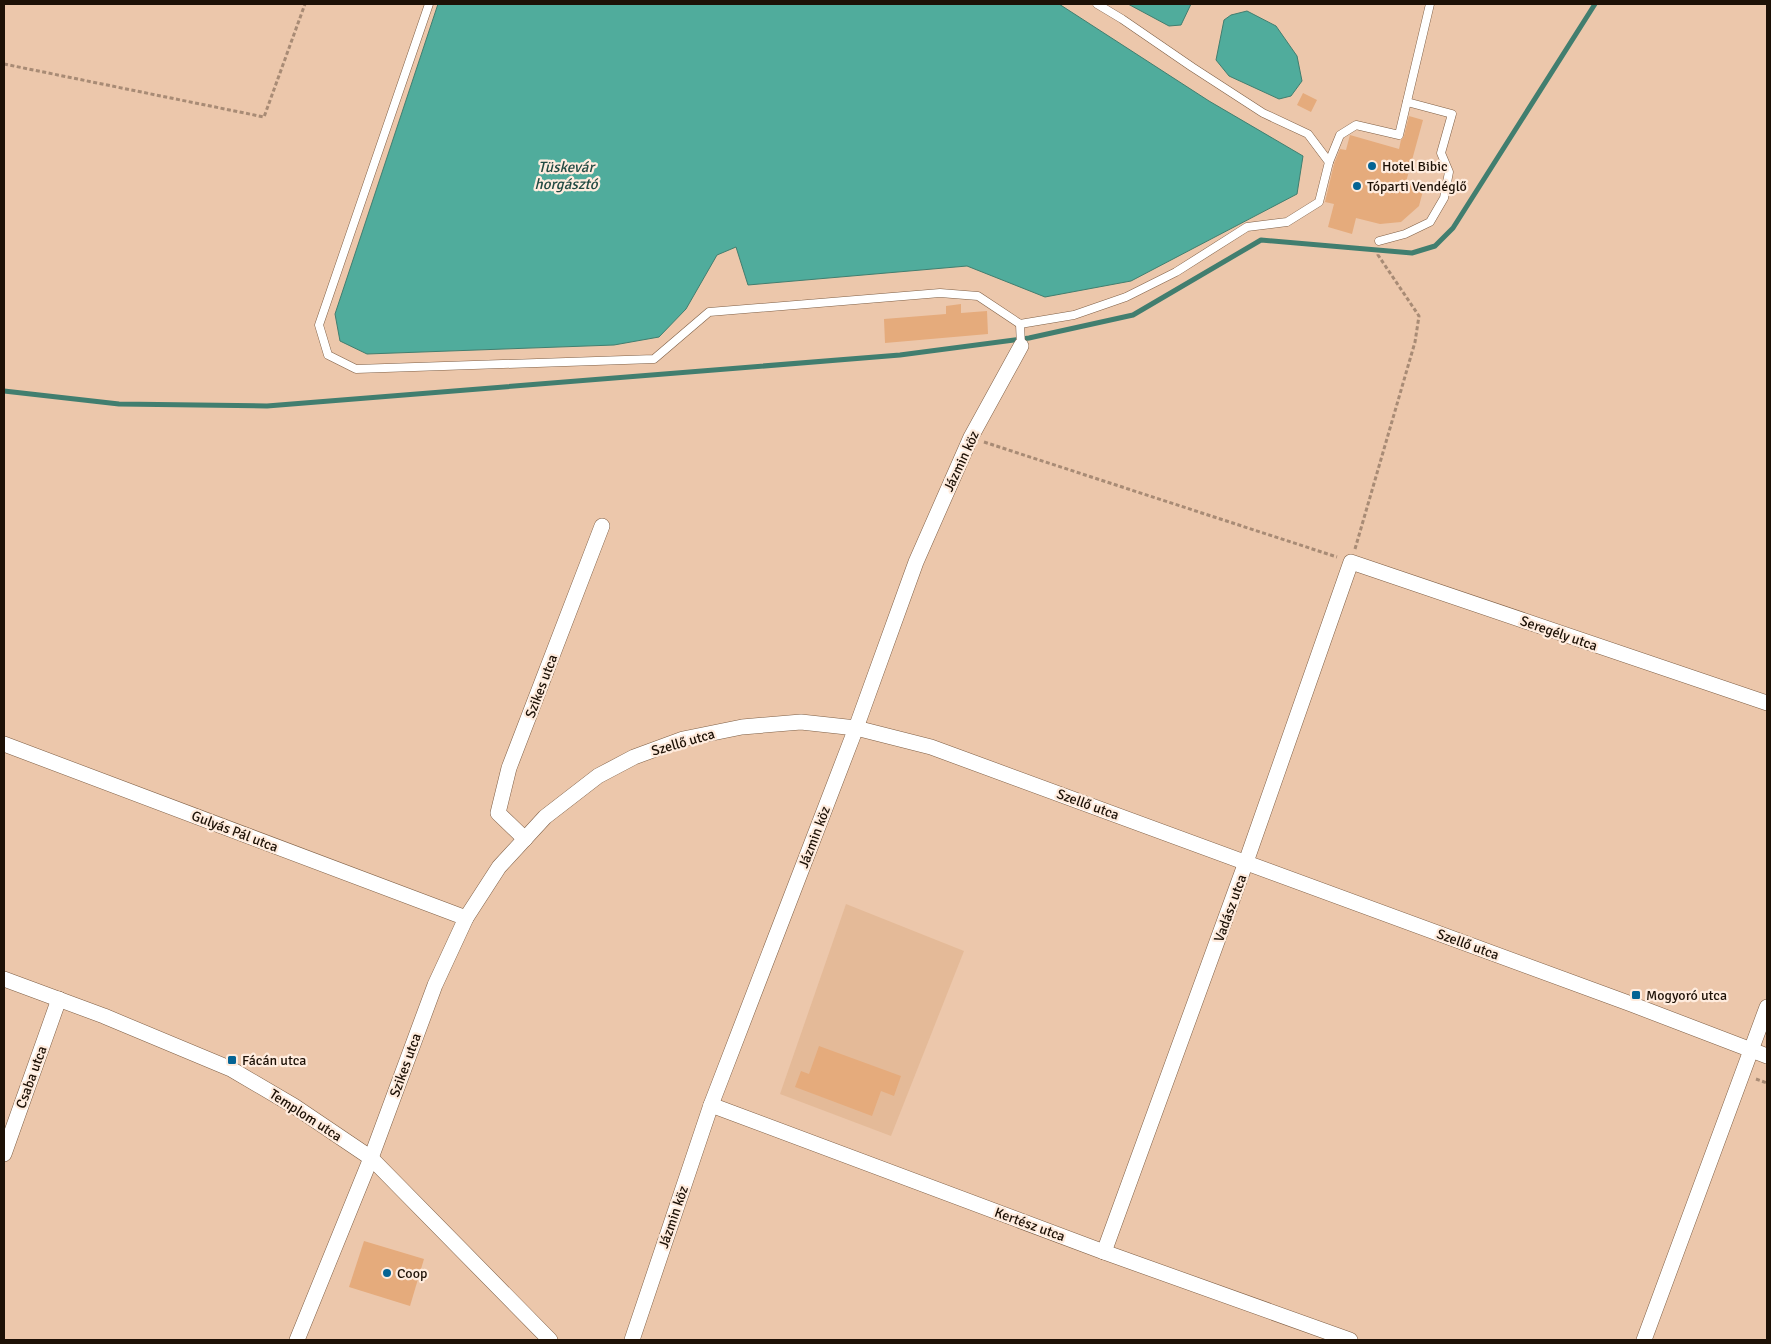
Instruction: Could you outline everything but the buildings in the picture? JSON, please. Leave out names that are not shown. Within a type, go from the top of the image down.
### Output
[{"type":"street","name":"Jázmin köz","points":[[632,1340],[711,1105],[856,728],[916,562],[971,437],[1021,346]]},
{"type":"street","name":"Szikes utca","points":[[525,839],[498,813],[509,768],[602,526]]},
{"type":"street","name":"Seregély utca","points":[[1351,562],[1767,703]]},
{"type":"street","name":"Vadász utca","points":[[1104,1252],[1246,862],[1351,562]]},
{"type":"street","name":"Szellő utca","points":[[466,918],[499,867],[545,817],[598,776],[634,757],[683,739],[742,727],[801,722],[856,728],[931,747],[1631,1004],[1767,1056]]},
{"type":"street","name":"Gulyás Pál utca","points":[[4,744],[466,918]]},
{"type":"street","name":"Szikes utca","points":[[371,1158],[436,985],[466,918]]},
{"type":"street","name":"Templom utca","points":[[4,978],[104,1016],[231,1069],[294,1106],[371,1158],[550,1340]]},
{"type":"street","name":"Csaba utca","points":[[4,1154],[59,1000]]},
{"type":"street","points":[[1644,1340],[1767,1007]]},
{"type":"street","name":"Kertész utca","points":[[711,1105],[1104,1252],[1350,1340]]},
{"type":"street","points":[[297,1340],[371,1158]]},
{"type":"lane","points":[[429,4],[319,324],[328,355],[356,369],[654,359],[708,312],[940,293],[978,296],[1020,324],[1074,315],[1126,296],[1176,272],[1247,227],[1287,222],[1319,202],[1329,162],[1340,135],[1356,125],[1399,135],[1430,4]]},
{"type":"lane","points":[[1097,4],[1263,113],[1308,134],[1329,162]]},
{"type":"lane","points":[[1379,241],[1405,234],[1430,222],[1444,198],[1449,172],[1441,153],[1452,114],[1407,102]]},
{"type":"lane","points":[[1020,324],[1021,346]]},
{"type":"path","points":[[4,64],[264,116],[304,4]]},
{"type":"path","points":[[971,437],[1351,562],[1415,342],[1419,316],[1378,255]]},
{"type":"shaded area","points":[[846,904],[964,951],[891,1136],[780,1094]]},
{"type":"water","name":"Tüskevár horgásztó","points":[[438,4],[1059,4],[1209,101],[1303,156],[1297,194],[1131,281],[1045,297],[967,266],[748,285],[736,247],[717,255],[686,309],[659,337],[614,345],[367,354],[340,341],[335,314]]},
{"type":"water","points":[[1128,4],[1191,4],[1181,25],[1169,26]]},
{"type":"water","points":[[1247,11],[1276,26],[1297,56],[1302,81],[1291,96],[1279,99],[1229,76],[1216,60],[1224,20],[1231,15]]},
{"type":"waterway","points":[[4,391],[119,404],[267,406],[900,355],[1029,338],[1133,315],[1261,240],[1412,253],[1435,246],[1453,228],[1595,4]]},
{"type":"place","name":"Hotel Bibic","points":[[1372,166]]},
{"type":"place","name":"Tóparti Vendéglő","points":[[1357,186]]},
{"type":"place","name":"Mogyoró utca","points":[[1636,995]]},
{"type":"place","name":"Fácán utca","points":[[232,1060]]},
{"type":"place","name":"Coop","points":[[387,1273]]}]
